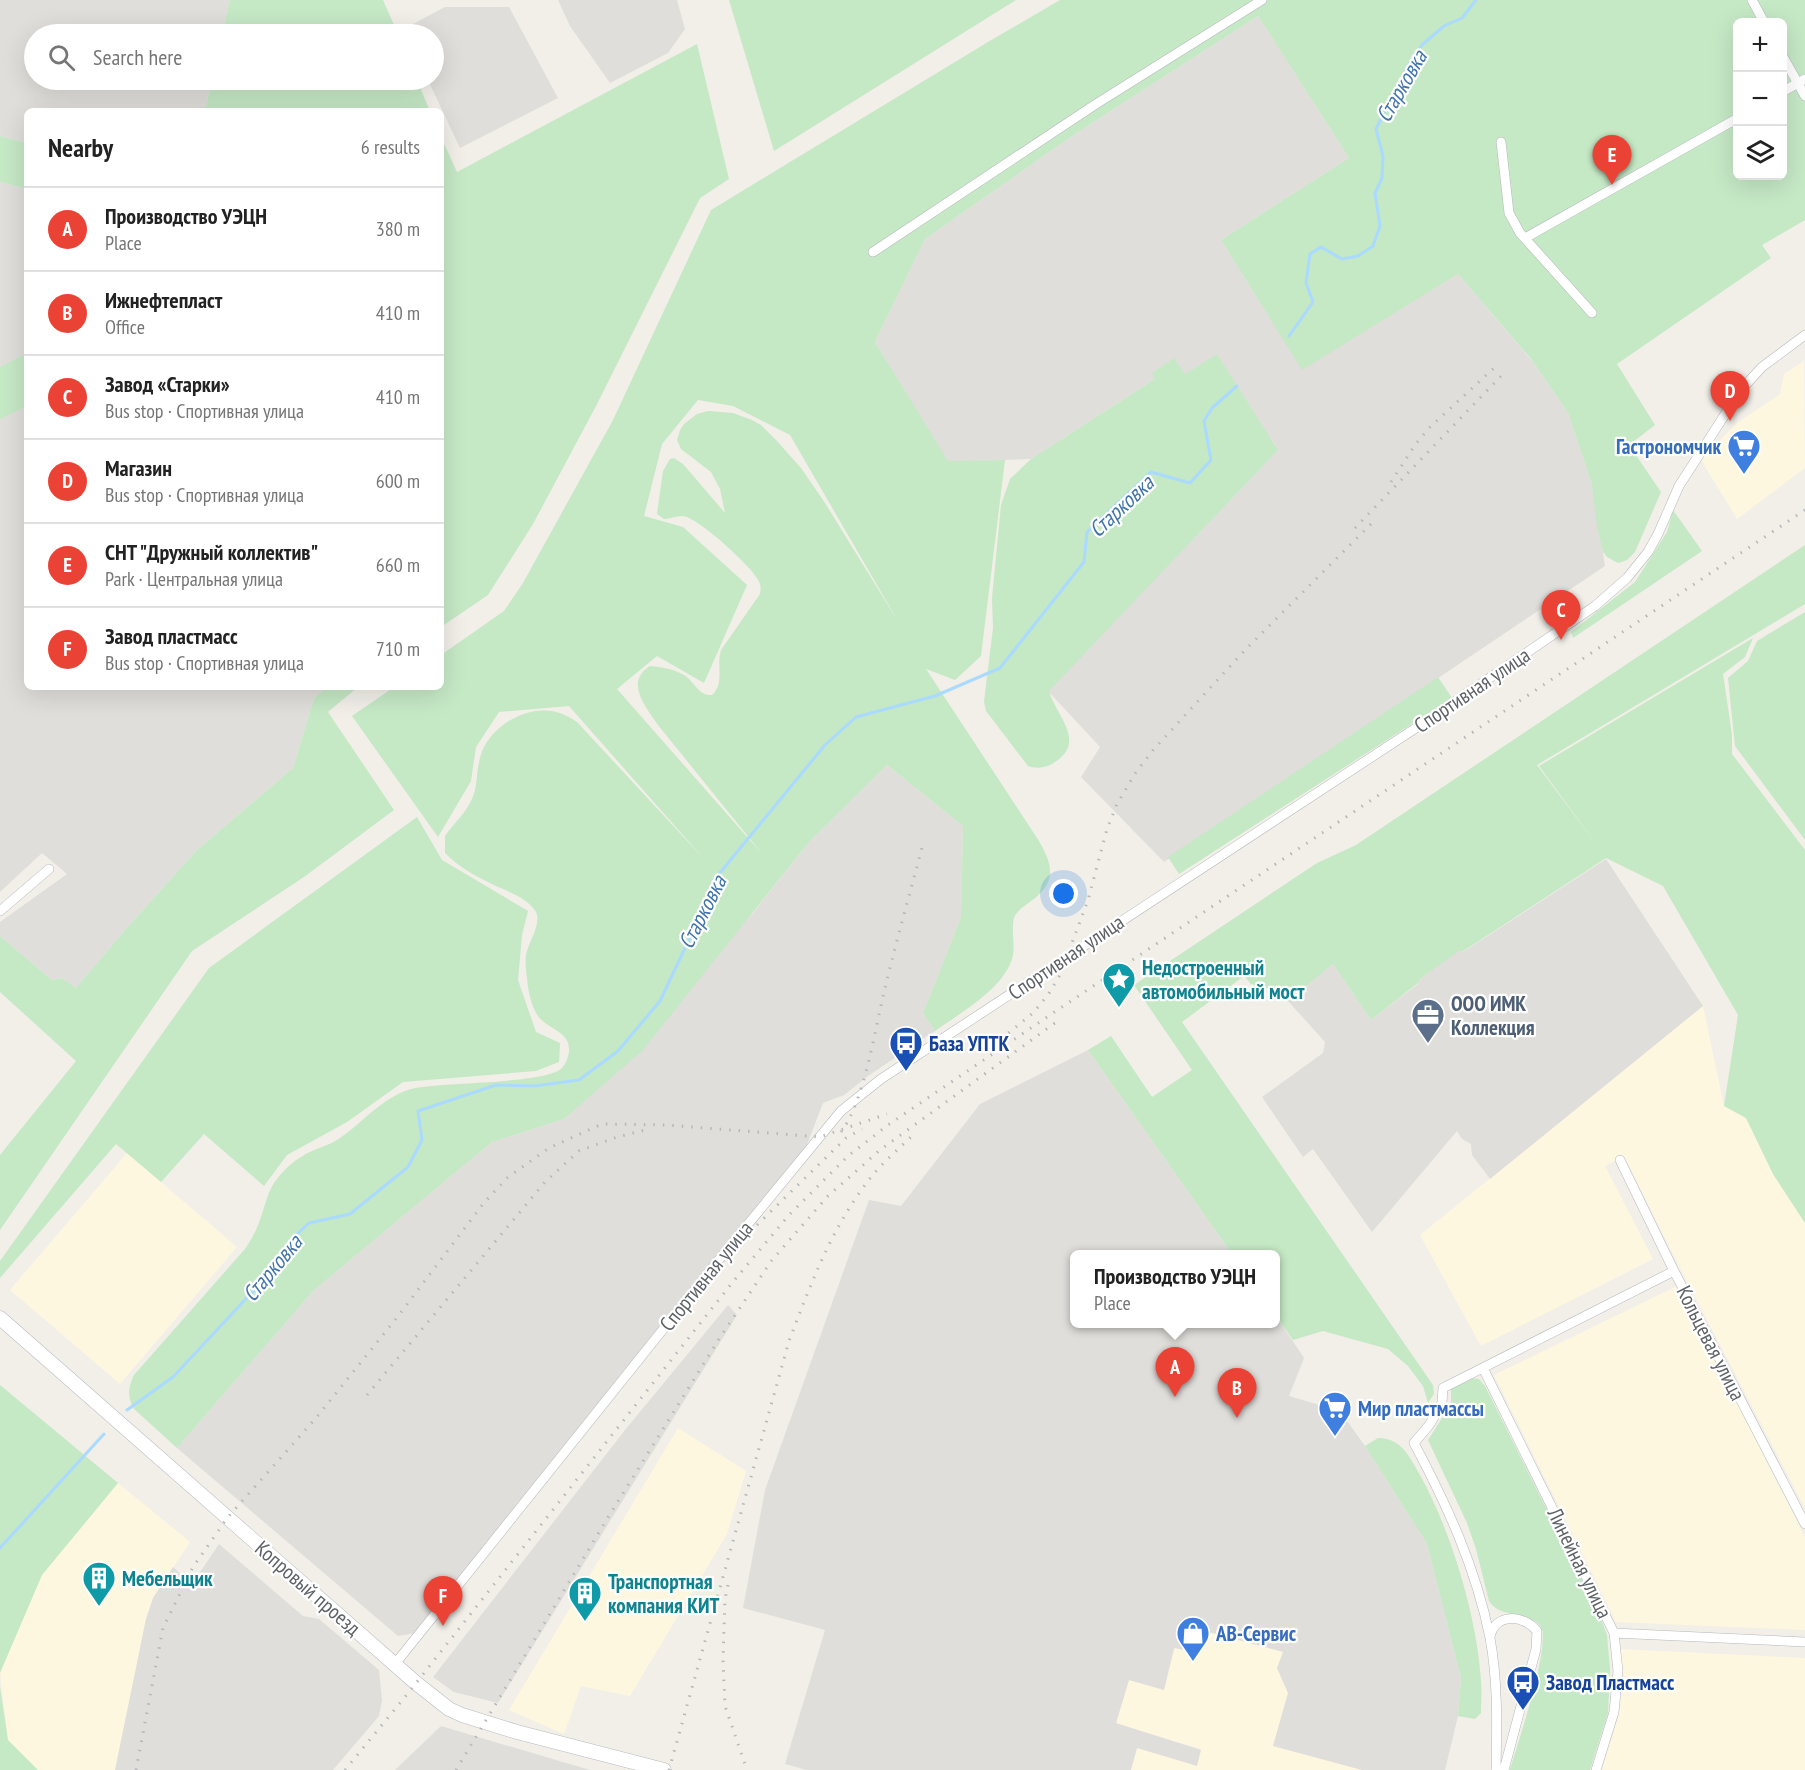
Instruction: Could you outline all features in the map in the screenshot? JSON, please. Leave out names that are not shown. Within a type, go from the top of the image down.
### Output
[{"type":"main road","name":"Копровый проезд","points":[[0,1318],[449,1709],[517,1732],[664,1770]]},
{"type":"street","points":[[873,252],[1096,104],[1262,0]]},
{"type":"street","points":[[1752,0],[1762,18]]},
{"type":"street","points":[[1787,62],[1802,81],[1805,96]]},
{"type":"street","points":[[1787,89],[1802,81]]},
{"type":"street","points":[[1525,238],[1733,120]]},
{"type":"street","points":[[1501,142],[1509,213],[1525,238],[1592,313]]},
{"type":"street","name":"Спортивная улица","points":[[395,1664],[841,1111],[881,1079],[1425,722],[1595,606],[1627,578],[1648,552],[1679,486],[1740,391],[1762,366],[1805,335]]},
{"type":"street","points":[[0,911],[49,869]]},
{"type":"street","name":"Кольцевая улица","points":[[1620,1160],[1674,1271],[1805,1524]]},
{"type":"street","points":[[1496,1770],[1495,1677],[1490,1638],[1467,1557],[1449,1511],[1414,1443],[1430,1424],[1442,1403],[1443,1388],[1674,1271]]},
{"type":"street","name":"Линейная улица","points":[[1482,1368],[1614,1633],[1618,1671],[1614,1712],[1596,1770]]},
{"type":"street","points":[[1490,1638],[1491,1630],[1496,1624],[1509,1618],[1525,1621],[1537,1631],[1536,1648],[1504,1770]]},
{"type":"street","points":[[1614,1633],[1805,1642]]},
{"type":"shaded area","points":[[0,0],[230,0],[224,24],[24,24],[24,90],[210,90],[206,106],[202,108],[24,108],[24,142],[0,136]]},
{"type":"shaded area","points":[[558,0],[677,0],[685,29],[668,53],[610,83],[570,26]]},
{"type":"shaded area","points":[[445,7],[509,7],[558,98],[460,148],[444,114],[444,108],[441,108],[433,90],[444,90],[444,24],[413,24]]},
{"type":"shaded area","points":[[1258,16],[1349,158],[1221,240],[1302,369],[1458,274],[1533,362],[1568,413],[1592,485],[1605,566],[1164,862],[1081,777],[1100,747],[1048,691],[1278,450],[1217,355],[1185,374],[1155,379],[1031,459],[948,462],[875,342],[925,239],[1078,132]]},
{"type":"shaded area","points":[[0,182],[24,188],[24,690],[323,690],[314,698],[293,768],[197,850],[76,988],[62,978],[52,980],[0,936],[0,922],[67,874],[42,853],[0,892]]},
{"type":"shaded area","points":[[1804,361],[1805,468],[1737,519],[1701,460],[1737,423],[1780,394],[1784,374]]},
{"type":"shaded area","points":[[887,765],[963,826],[961,917],[923,1013],[935,1031],[844,1095],[823,1103],[806,1147],[717,1254],[415,1633],[398,1636],[177,1448],[313,1291],[492,1142],[564,1119],[753,913],[809,842]]},
{"type":"shaded area","points":[[1606,859],[1703,1006],[1490,1179],[1472,1155],[1471,1144],[1462,1139],[1457,1131],[1372,1232],[1313,1149],[1303,1157],[1262,1097],[1323,1053],[1325,1042],[1288,1001],[1333,964],[1371,1020],[1460,949],[1463,952]]},
{"type":"shaded area","points":[[1703,1006],[1724,1106],[1746,1118],[1773,1174],[1805,1223],[1805,1508],[1624,1156],[1605,1166],[1653,1259],[1481,1346],[1420,1235]]},
{"type":"shaded area","points":[[1088,1050],[1229,1250],[1070,1250],[1070,1328],[1280,1328],[1280,1322],[1304,1358],[1289,1396],[1340,1411],[1427,1544],[1461,1678],[1458,1716],[1445,1770],[1362,1770],[1273,1746],[1288,1693],[1277,1668],[1283,1652],[1197,1629],[1189,1651],[1174,1648],[1164,1690],[1129,1680],[1116,1723],[1201,1750],[1197,1766],[1137,1748],[1131,1770],[807,1770],[785,1764],[825,1630],[743,1608],[765,1490],[869,1200],[901,1206],[980,1104]]},
{"type":"shaded area","points":[[127,1153],[237,1247],[120,1384],[10,1290]]},
{"type":"shaded area","points":[[1677,1286],[1805,1537],[1805,1630],[1616,1622],[1494,1375]]},
{"type":"shaded area","points":[[728,1305],[737,1315],[498,1703],[454,1692],[433,1677],[625,1430]]},
{"type":"shaded area","points":[[678,1428],[746,1471],[727,1534],[630,1696],[581,1686],[564,1734],[509,1710]]},
{"type":"shaded area","points":[[118,1483],[190,1542],[153,1598],[146,1619],[115,1770],[38,1770],[8,1740],[0,1673],[42,1575]]},
{"type":"shaded area","points":[[219,1544],[303,1616],[319,1619],[379,1670],[382,1700],[379,1716],[333,1770],[115,1770],[146,1619],[153,1598],[173,1567],[192,1584]]},
{"type":"shaded area","points":[[1197,1629],[1284,1652],[1277,1668],[1288,1693],[1273,1746],[1362,1770],[1131,1770],[1137,1748],[1197,1765],[1201,1749],[1116,1724],[1129,1680],[1164,1690],[1175,1648]]},
{"type":"shaded area","points":[[1620,1649],[1805,1658],[1805,1770],[1602,1770],[1620,1711],[1622,1669]]},
{"type":"shaded area","points":[[441,1726],[590,1770],[395,1770]]},
{"type":"green space","points":[[230,0],[383,0],[394,24],[224,24]]},
{"type":"green space","points":[[729,0],[1016,0],[774,151]]},
{"type":"green space","points":[[1060,0],[1805,0],[1805,220],[1762,245],[1771,258],[1617,364],[1655,425],[1629,445],[1661,492],[1635,552],[1627,560],[1618,563],[1603,552],[1592,485],[1568,413],[1531,359],[1458,274],[1302,370],[1221,240],[1349,158],[1258,16],[1078,132],[925,239],[875,342],[948,461],[1005,460],[981,656],[955,680],[926,669],[1047,856],[1050,872],[1046,887],[1015,915],[1013,955],[1009,967],[981,999],[935,1031],[923,1013],[961,917],[963,826],[887,765],[809,842],[643,1050],[564,1119],[492,1142],[313,1291],[177,1448],[134,1409],[129,1396],[132,1380],[245,1249],[258,1226],[272,1187],[286,1169],[306,1154],[337,1140],[384,1102],[404,1091],[429,1086],[536,1077],[562,1068],[566,1062],[569,1045],[566,1039],[542,1021],[533,1008],[529,993],[526,958],[536,927],[536,912],[523,899],[474,875],[445,853],[445,836],[472,799],[484,747],[499,728],[521,715],[544,710],[562,714],[577,722],[704,859],[569,706],[499,712],[476,747],[471,781],[438,837],[352,716],[390,690],[444,690],[444,653],[504,611],[523,583],[613,420],[711,210]],"holes":[[[698,400],[733,406],[790,435],[899,623],[825,503],[801,468],[776,440],[761,425],[752,420],[733,413],[708,411],[697,414],[684,424],[677,440],[681,449],[711,472],[720,489],[725,513],[683,464],[674,458],[670,459],[663,471],[657,514],[664,519],[687,517],[715,536],[753,573],[760,583],[760,594],[721,650],[718,685],[712,695],[700,691],[680,673],[654,666],[642,672],[638,687],[643,703],[658,725],[763,855],[617,689],[657,656],[704,683],[747,585],[683,527],[644,516],[662,444]]]},
{"type":"green space","points":[[697,44],[729,179],[700,198],[595,408],[533,524],[488,595],[444,625],[444,144],[457,172]]},
{"type":"green space","points":[[210,90],[421,90],[429,108],[202,108],[206,106]]},
{"type":"green space","points":[[0,136],[24,142],[24,188],[0,182]]},
{"type":"green space","points":[[1217,354],[1278,450],[1049,691],[1067,728],[1069,746],[1064,754],[1049,766],[1028,766],[986,711],[984,702],[993,628],[992,598],[1001,505],[1010,479],[1031,459],[1155,379],[1152,373],[1174,358],[1185,374]]},
{"type":"green space","points":[[24,355],[24,407],[0,419],[0,367]]},
{"type":"green space","points":[[1673,510],[1702,551],[1573,638],[1571,632],[1635,582],[1667,532]]},
{"type":"green space","points":[[1805,545],[1805,604],[1537,765],[1602,852],[1539,766],[1753,638],[1745,657],[1723,674],[1732,735],[1732,754],[1805,850],[1805,1223],[1773,1174],[1746,1118],[1724,1106],[1738,1015],[1663,886],[1606,858],[1462,952],[1460,950],[1420,979],[1371,1020],[1333,964],[1288,1001],[1276,991],[1251,984],[1244,976],[1182,1022],[1433,1385],[1434,1394],[1428,1403],[1423,1386],[1408,1366],[1388,1349],[1323,1331],[1293,1340],[1280,1322],[1280,1250],[1229,1250],[1088,1050],[1111,1036],[1152,1097],[1192,1070],[1134,985],[1317,863],[1356,845]]},
{"type":"green space","points":[[1805,612],[1805,840],[1735,746],[1728,678],[1748,661],[1757,641]]},
{"type":"green space","points":[[1438,677],[1452,698],[1179,874],[1168,857]]},
{"type":"green space","points":[[323,690],[354,690],[328,712],[394,810],[304,877],[192,951],[0,1230],[0,1155],[76,1061],[0,992],[0,936],[52,980],[62,978],[76,988],[197,850],[293,768],[314,698]]},
{"type":"green space","points":[[417,817],[442,860],[528,911],[522,935],[518,980],[536,1032],[560,1043],[559,1062],[536,1071],[403,1082],[347,1122],[287,1155],[264,1186],[204,1134],[161,1182],[116,1144],[0,1278],[0,1261],[209,968]]},
{"type":"green space","points":[[1471,1378],[1479,1379],[1485,1386],[1599,1614],[1607,1635],[1610,1669],[1608,1713],[1590,1770],[1510,1770],[1537,1674],[1543,1637],[1541,1627],[1530,1619],[1494,1607],[1489,1601],[1467,1523],[1428,1440],[1451,1404],[1451,1388]]},
{"type":"green space","points":[[0,1385],[118,1483],[42,1575],[0,1673]]},
{"type":"green space","points":[[1378,1438],[1394,1442],[1408,1455],[1431,1497],[1452,1548],[1468,1602],[1479,1656],[1481,1713],[1475,1719],[1458,1716],[1461,1678],[1427,1544],[1365,1446]]},
{"type":"green space","points":[[0,1687],[8,1740],[38,1770],[0,1770]]},
{"type":"waterway","name":"Старковка","points":[[1289,336],[1313,302],[1306,283],[1310,254],[1321,247],[1342,259],[1358,256],[1373,246],[1380,226],[1375,193],[1382,178],[1383,156],[1376,129],[1409,64],[1422,45],[1444,26],[1462,18],[1476,0]]},
{"type":"waterway","name":"Старковка","points":[[127,1410],[173,1377],[257,1287],[295,1236],[309,1223],[350,1214],[408,1167],[422,1140],[418,1111],[496,1085],[534,1086],[579,1080],[618,1051],[660,1001],[714,880],[825,745],[856,717],[935,696],[1000,668],[1084,562],[1087,532],[1151,472],[1190,483],[1211,460],[1204,421],[1212,408],[1237,386]]},
{"type":"waterway","name":"Старковка","points":[[0,1548],[104,1434]]},
{"type":"railway","points":[[1391,482],[1429,428],[1494,368]]},
{"type":"railway","points":[[1355,528],[1502,375]]},
{"type":"railway","points":[[345,1770],[732,1283],[789,1215],[848,1156],[888,1125],[1053,1013],[1805,510]]},
{"type":"railway","points":[[1001,1039],[1033,1013],[1048,995],[1060,975],[1088,900],[1107,829],[1117,804],[1136,772],[1154,749],[1246,649],[1372,523]]},
{"type":"railway","points":[[841,1132],[849,1119],[862,1085],[923,844]]},
{"type":"railway","points":[[456,1770],[607,1519],[719,1339],[772,1260],[828,1196],[880,1150],[1059,1020]]},
{"type":"railway","points":[[136,1770],[163,1628],[193,1567],[228,1517],[316,1418],[399,1315],[483,1204],[507,1178],[549,1148],[602,1124],[667,1125],[820,1137],[887,1114]]},
{"type":"railway","points":[[367,1395],[545,1182],[579,1151],[617,1137],[649,1129]]},
{"type":"railway","points":[[757,1225],[846,1138],[862,1129]]},
{"type":"railway","points":[[669,1770],[789,1341],[797,1320],[841,1221],[876,1171],[916,1132]]},
{"type":"railway","points":[[728,1585],[725,1599],[723,1660],[725,1706],[747,1770]]},
{"type":"place","name":"СНТ \"Дружный коллектив\"","points":[[1612,185]]},
{"type":"place","name":"Магазин","points":[[1730,421]]},
{"type":"place","name":"Гастрономчик","points":[[1744,475]]},
{"type":"place","name":"Завод «Старки»","points":[[1561,640]]},
{"type":"place","name":"Недостроенный автомобильный мост","points":[[1119,1008]]},
{"type":"place","name":"ООО ИМК Коллекция","points":[[1428,1044]]},
{"type":"place","name":"База УПТК","points":[[906,1072]]},
{"type":"place","name":"Производство УЭЦН","points":[[1175,1397]]},
{"type":"place","name":"Ижнефтепласт","points":[[1237,1418]]},
{"type":"place","name":"Мир пластмассы","points":[[1335,1437]]},
{"type":"place","name":"Мебельщик","points":[[99,1607]]},
{"type":"place","name":"Транспортная компания КИТ","points":[[585,1622]]},
{"type":"place","name":"Завод пластмасс","points":[[443,1626]]},
{"type":"place","name":"АВ-Сервис","points":[[1193,1662]]},
{"type":"place","name":"Завод Пластмасс","points":[[1523,1711]]}]
